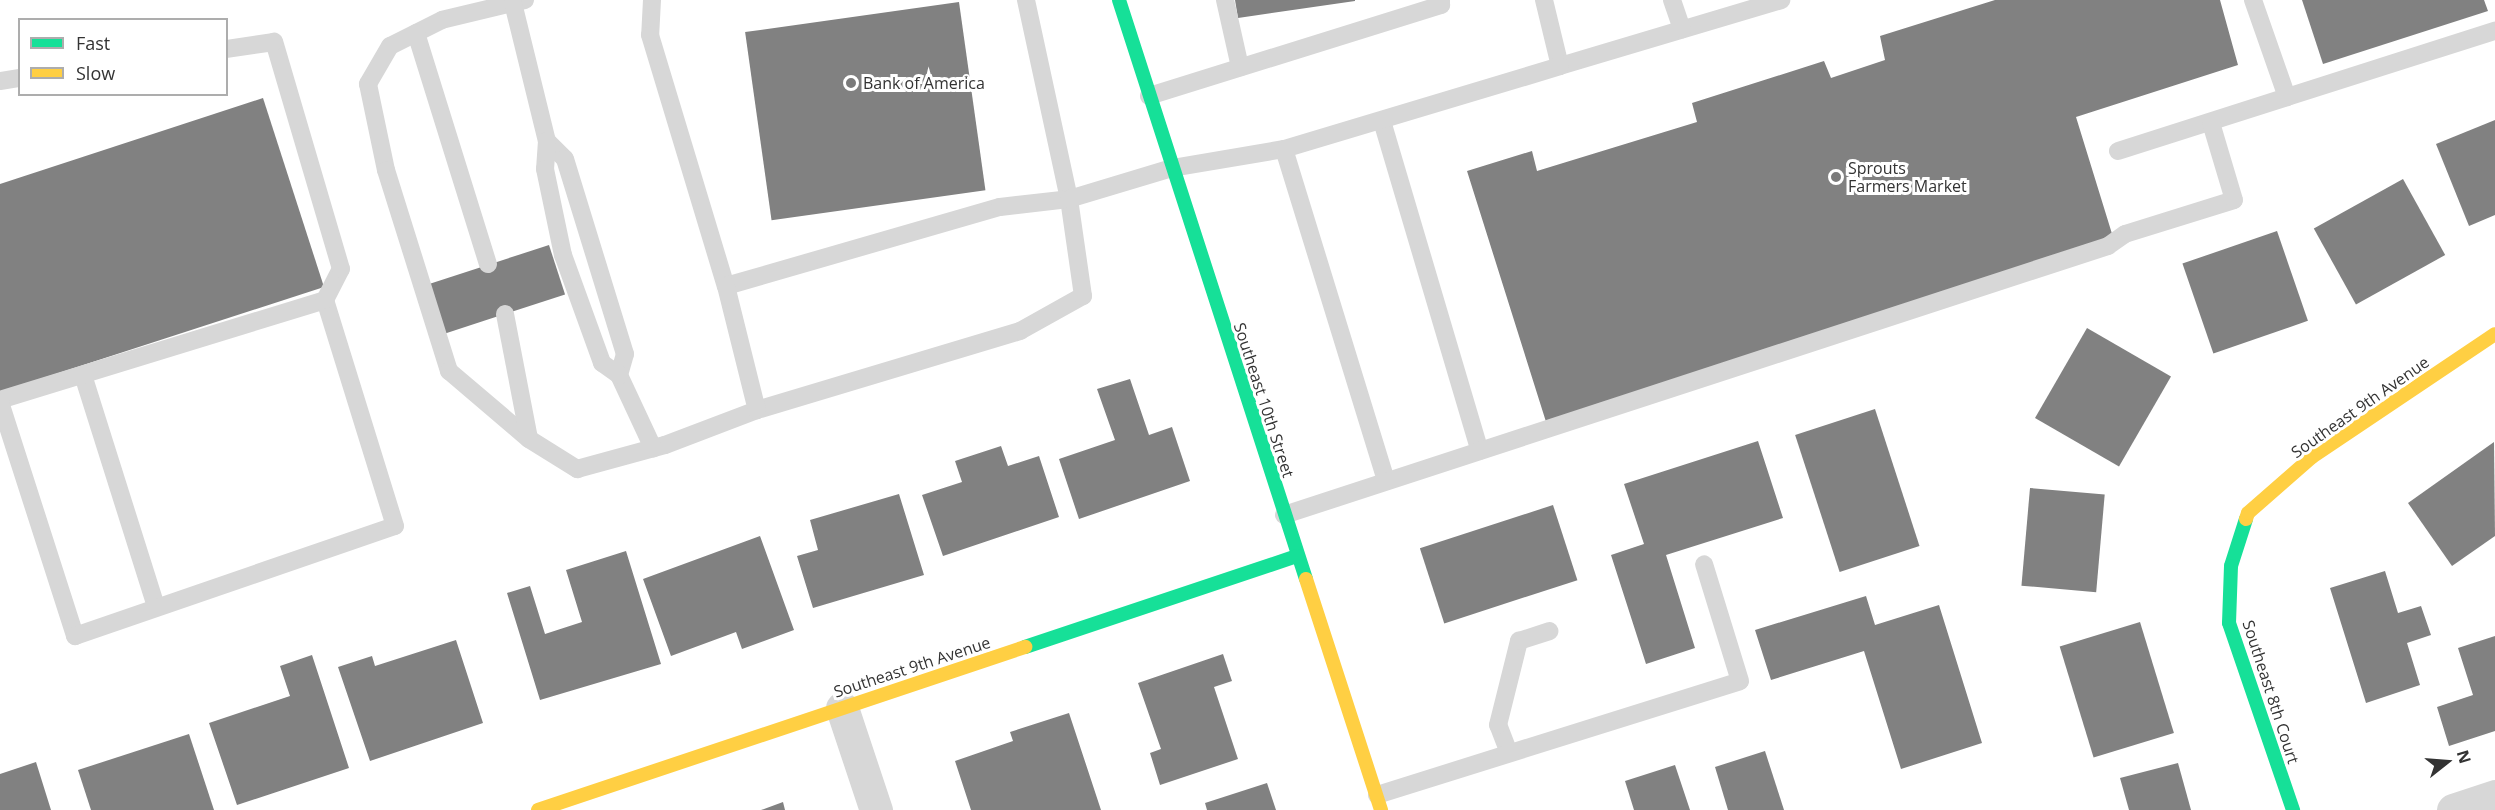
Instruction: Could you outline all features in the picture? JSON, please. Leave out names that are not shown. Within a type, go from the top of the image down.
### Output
[{"type":"street","name":"Southeast 10th Street","points":[[1119,0],[1297,556],[1379,802]]},
{"type":"street","name":"Southeast 9th Avenue","points":[[2248,513],[2312,457],[2495,334]]},
{"type":"street","name":"Southeast 8th Court","points":[[2248,513],[2231,566],[2229,623],[2293,810]]},
{"type":"street","name":"Southeast 9th Avenue","points":[[538,810],[1297,556]]},
{"type":"street","points":[[842,708],[876,810]]},
{"type":"street","points":[[2453,810],[2495,796]]},
{"type":"lane","points":[[652,0],[650,35],[726,286],[757,410]]},
{"type":"lane","points":[[653,448],[619,375],[602,363],[563,255],[545,169],[547,141],[519,1],[442,20],[390,46],[368,84],[386,170],[449,371],[529,438],[577,469],[653,448],[757,410],[1020,331],[1083,296],[1069,199],[1026,0]]},
{"type":"lane","points":[[1225,0],[1240,68]]},
{"type":"lane","points":[[1149,96],[1441,5],[1441,0]]},
{"type":"lane","points":[[1544,0],[1560,66]]},
{"type":"lane","points":[[1672,0],[1682,29]]},
{"type":"lane","points":[[2253,0],[2287,97]]},
{"type":"lane","points":[[726,286],[1000,207],[1069,199],[1172,168],[1284,149],[1775,1]]},
{"type":"lane","points":[[2118,151],[2495,31]]},
{"type":"lane","points":[[416,33],[488,264]]},
{"type":"lane","points":[[228,49],[274,42],[341,269],[326,300],[395,526],[75,636],[0,401],[326,300]]},
{"type":"lane","points":[[0,81],[18,78]]},
{"type":"lane","points":[[1382,121],[1480,451]]},
{"type":"lane","points":[[1284,515],[2097,250],[2125,234],[2234,200],[2211,123]]},
{"type":"lane","points":[[547,141],[565,159],[625,354],[619,375]]},
{"type":"lane","points":[[1284,149],[1386,481]]},
{"type":"lane","points":[[505,314],[529,438]]},
{"type":"lane","points":[[82,375],[156,607]]},
{"type":"lane","points":[[1379,802],[1509,753],[1740,681],[1704,564]]},
{"type":"lane","points":[[1509,753],[1498,725],[1519,641],[1549,631]]},
{"type":"building","points":[[1235,0],[1355,0],[1355,1],[1238,18]]},
{"type":"building","points":[[1995,0],[2220,0],[2238,65],[2076,117],[2113,237],[1547,425],[1467,171],[1532,151],[1537,171],[1697,122],[1692,103],[1824,61],[1831,78],[1885,60],[1880,36]]},
{"type":"building","points":[[2302,0],[2484,0],[2488,11],[2323,64]]},
{"type":"building","points":[[959,2],[985,190],[772,220],[745,32]]},
{"type":"building","points":[[263,98],[324,287],[0,392],[0,184]]},
{"type":"building","points":[[2495,120],[2495,215],[2469,226],[2436,144]]},
{"type":"building","points":[[2403,179],[2445,255],[2356,305],[2314,228]]},
{"type":"building","points":[[2277,231],[2308,321],[2213,353],[2182,264]]},
{"type":"building","points":[[549,245],[565,294],[445,333],[429,284]]},
{"type":"building","points":[[2087,328],[2171,376],[2119,467],[2035,418]]},
{"type":"building","points":[[1130,379],[1149,435],[1172,427],[1190,481],[1079,519],[1059,459],[1115,440],[1097,389]]},
{"type":"building","points":[[1875,409],[1919,546],[1840,572],[1795,435]]},
{"type":"building","points":[[1758,441],[1783,518],[1666,555],[1695,648],[1646,664],[1611,555],[1644,544],[1624,484]]},
{"type":"building","points":[[2494,442],[2495,536],[2452,566],[2408,503]]},
{"type":"building","points":[[1001,446],[1008,466],[1039,456],[1059,517],[943,556],[922,495],[962,482],[955,461]]},
{"type":"building","points":[[2030,488],[2105,495],[2096,592],[2021,586]]},
{"type":"building","points":[[899,494],[924,575],[813,608],[797,556],[818,550],[810,520]]},
{"type":"building","points":[[1553,505],[1577,580],[1444,623],[1420,548]]},
{"type":"building","points":[[760,536],[794,630],[742,649],[736,632],[671,656],[643,579]]},
{"type":"building","points":[[626,551],[661,664],[540,700],[507,593],[530,586],[545,634],[582,622],[566,570]]},
{"type":"building","points":[[2385,571],[2398,613],[2421,606],[2431,635],[2407,643],[2420,685],[2366,703],[2330,588]]},
{"type":"building","points":[[1866,596],[1875,625],[1939,605],[1982,743],[1901,769],[1864,651],[1771,680],[1755,630]]},
{"type":"building","points":[[2140,622],[2174,733],[2094,757],[2060,647]]},
{"type":"building","points":[[2495,636],[2495,731],[2449,746],[2437,707],[2473,695],[2458,648]]},
{"type":"building","points":[[456,640],[483,723],[370,761],[338,667],[372,656],[375,666]]},
{"type":"building","points":[[1223,654],[1232,681],[1214,687],[1238,759],[1160,785],[1150,753],[1161,749],[1138,683]]},
{"type":"building","points":[[312,655],[349,768],[237,805],[209,723],[290,696],[280,666]]},
{"type":"building","points":[[1069,713],[1101,810],[971,810],[955,761],[1013,741],[1010,732]]},
{"type":"building","points":[[189,734],[214,810],[91,810],[78,770]]},
{"type":"building","points":[[1765,751],[1784,810],[1728,810],[1715,767]]},
{"type":"building","points":[[36,762],[51,810],[0,810],[0,774]]},
{"type":"building","points":[[2178,763],[2191,810],[2129,810],[2120,778]]},
{"type":"building","points":[[1675,765],[1690,810],[1634,810],[1625,781]]},
{"type":"building","points":[[1267,783],[1276,810],[1207,810],[1205,803]]},
{"type":"building","points":[[783,802],[785,810],[761,810]]},
{"type":"traffic: fast","points":[[1119,0],[1306,579]]},
{"type":"traffic: fast","points":[[2246,519],[2231,566],[2229,623],[2293,810]]},
{"type":"traffic: fast","points":[[1025,647],[1297,556]]},
{"type":"traffic: slow","points":[[2246,519],[2248,513],[2312,457],[2495,334]]},
{"type":"traffic: slow","points":[[1306,579],[1381,810]]},
{"type":"traffic: slow","points":[[538,810],[1025,647]]},
{"type":"place","name":"Bank of America","points":[[851,83]]},
{"type":"place","name":"Sprouts Farmers Market","points":[[1836,177]]}]
